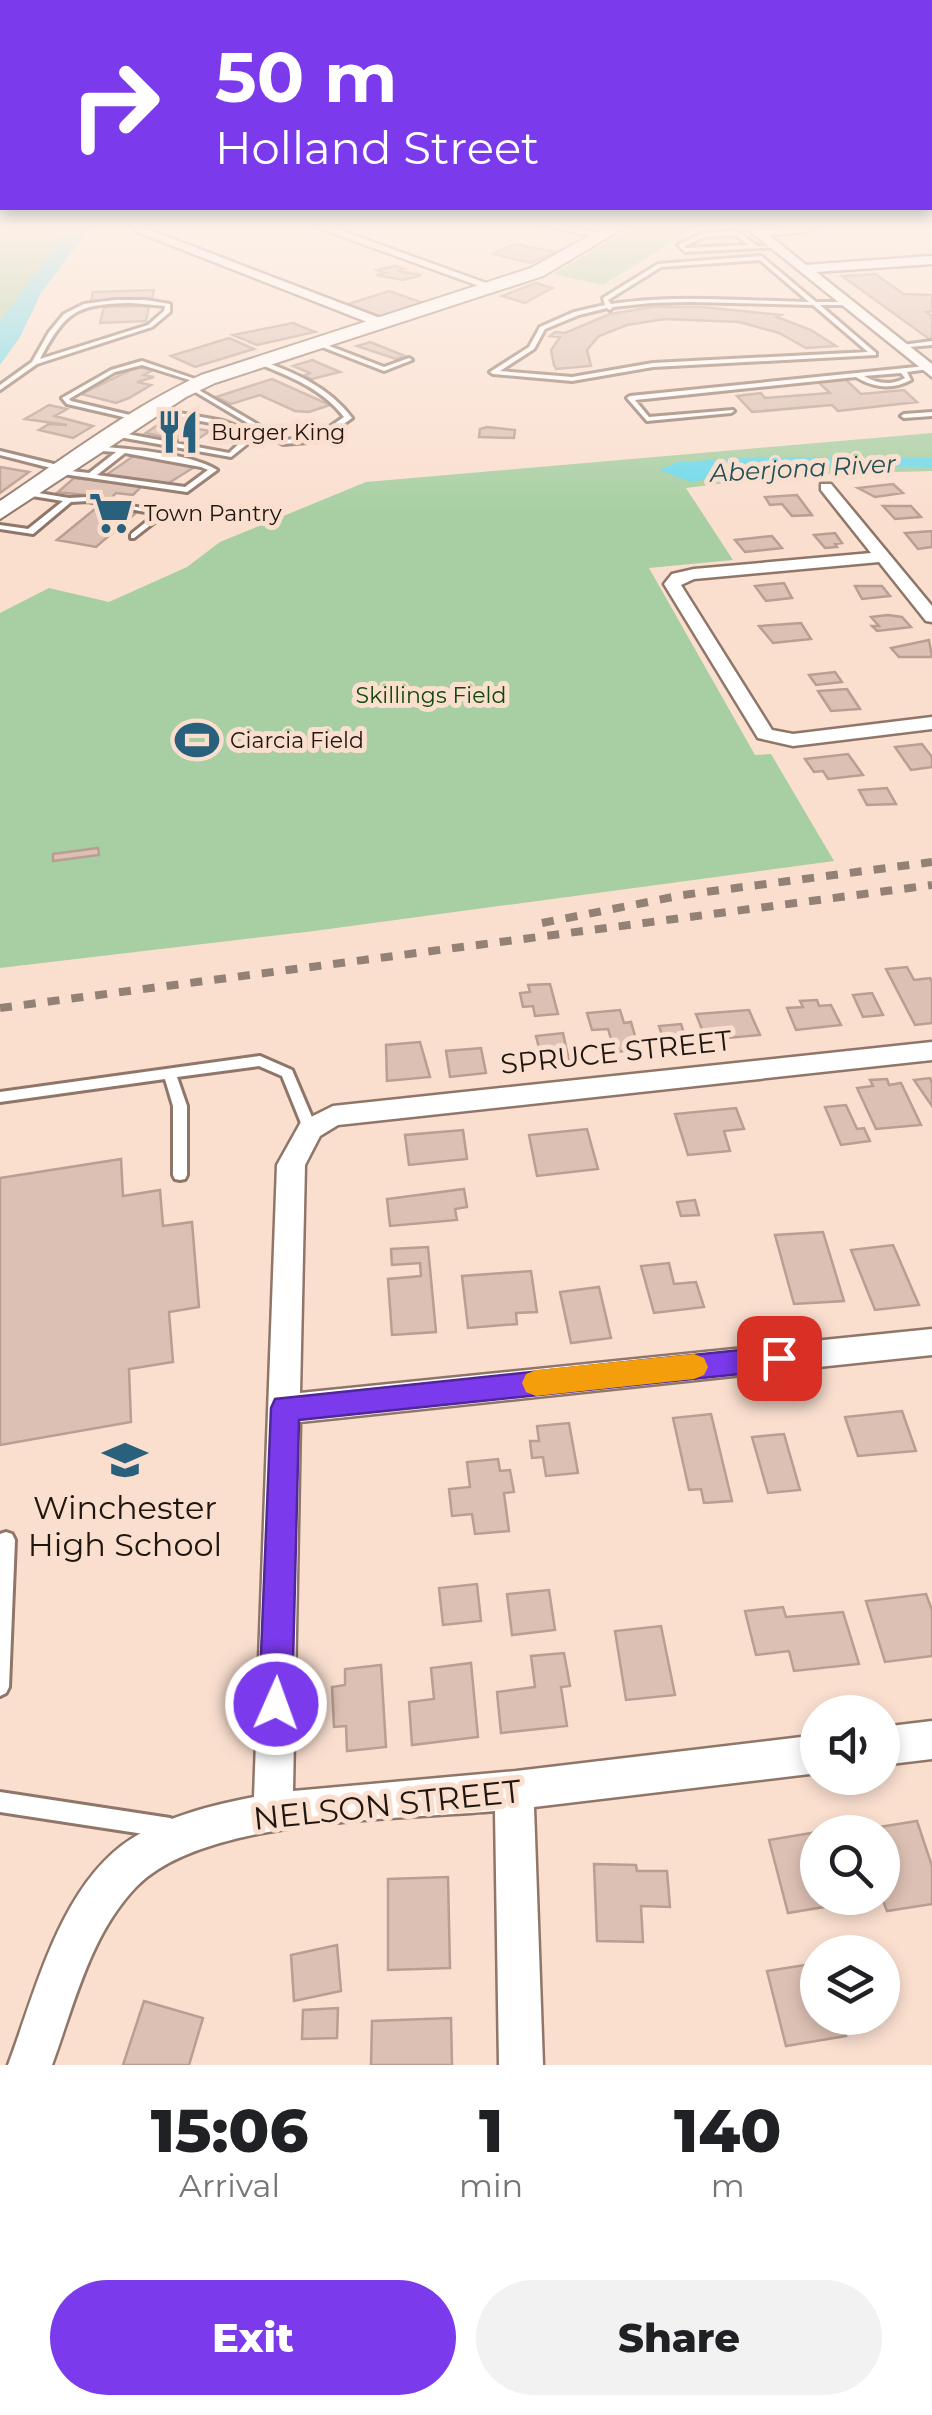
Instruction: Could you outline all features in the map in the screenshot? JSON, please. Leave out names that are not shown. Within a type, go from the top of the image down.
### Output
[{"type":"main road","points":[[0,512],[108,432],[196,384],[398,319]]},
{"type":"street","points":[[372,319],[384,324]]},
{"type":"street","points":[[865,319],[930,370]]},
{"type":"street","points":[[826,487],[932,616]]},
{"type":"street","points":[[882,558],[694,574],[673,581],[674,592],[759,730],[776,738],[794,740],[932,723]]},
{"type":"street","name":"SPRUCE STREET","points":[[310,1129],[333,1116],[932,1051]]},
{"type":"street","points":[[273,1813],[291,1164],[310,1129]]},
{"type":"street","points":[[285,1408],[932,1342]]},
{"type":"street","points":[[900,1744],[932,1740]]},
{"type":"street","name":"NELSON STREET","points":[[30,2065],[76,1949],[112,1887],[144,1854],[196,1832],[273,1813],[800,1756]]},
{"type":"street","points":[[514,1790],[522,2065]]},
{"type":"lane","points":[[35,363],[63,319]]},
{"type":"lane","points":[[0,388],[35,363],[150,326],[158,319]]},
{"type":"lane","points":[[571,319],[542,328],[532,348],[493,372],[572,379],[653,365],[874,354],[833,319]]},
{"type":"lane","points":[[898,346],[932,343]]},
{"type":"lane","points":[[319,344],[384,368],[409,360]]},
{"type":"lane","points":[[108,432],[231,455],[247,441],[246,433],[223,423],[138,413],[69,402],[66,398],[113,371],[142,363],[196,384],[283,442],[317,439],[348,418],[342,407],[317,390],[259,362]]},
{"type":"lane","points":[[856,374],[869,382],[894,385],[909,379],[902,370]]},
{"type":"lane","points":[[714,390],[732,410],[646,419],[630,398],[856,374],[930,370]]},
{"type":"lane","points":[[904,416],[932,414]]},
{"type":"lane","points":[[0,453],[88,476],[188,490],[212,470],[203,465],[87,448]]},
{"type":"lane","points":[[88,476],[122,451]]},
{"type":"lane","points":[[29,493],[162,513],[134,536]]},
{"type":"lane","points":[[0,527],[30,532],[69,500]]},
{"type":"lane","points":[[0,1097],[260,1061],[287,1073],[310,1129]]},
{"type":"lane","points":[[169,1073],[180,1106],[180,1175]]},
{"type":"lane","points":[[0,1687],[6,1540]]},
{"type":"lane","points":[[0,1802],[196,1832]]},
{"type":"green space","name":"Skillings Field","points":[[932,433],[932,471],[790,475],[686,488],[733,560],[649,568],[755,755],[771,754],[834,861],[314,931],[0,968],[0,613],[49,588],[109,602],[187,567],[220,542],[366,482]]},
{"type":"water","points":[[28,319],[0,365],[0,321]]},
{"type":"water","points":[[756,457],[932,458],[932,467],[804,466],[691,482],[659,470],[678,462]]},
{"type":"building","points":[[101,319],[146,319],[146,321],[100,323]]},
{"type":"building","points":[[597,319],[663,319],[627,325],[599,336],[587,350],[591,366],[556,369],[551,350],[560,337],[550,336]]},
{"type":"building","points":[[674,319],[783,319],[811,330],[836,346],[806,348],[779,333],[739,322]]},
{"type":"building","points":[[902,319],[932,319],[932,341]]},
{"type":"building","points":[[293,323],[315,332],[257,345],[233,335]]},
{"type":"building","points":[[229,338],[254,349],[195,367],[171,356]]},
{"type":"building","points":[[370,342],[405,356],[396,359],[357,346]]},
{"type":"building","points":[[312,360],[340,372],[312,379],[303,376],[310,373],[293,366]]},
{"type":"building","points":[[137,367],[153,370],[144,375],[154,377],[137,382],[151,385],[129,398],[116,403],[81,394]]},
{"type":"building","points":[[272,379],[330,405],[309,412],[295,411],[260,395],[231,404],[216,397]]},
{"type":"building","points":[[845,379],[861,394],[904,390],[917,402],[838,411],[832,405],[752,412],[737,396],[830,393],[817,381]]},
{"type":"building","points":[[49,405],[67,409],[55,416],[93,426],[73,438],[39,430],[49,424],[67,425],[25,419]]},
{"type":"building","name":"Burger King","points":[[162,422],[197,425],[192,428],[210,431],[192,443],[146,433]]},
{"type":"building","points":[[480,429],[515,430],[514,438],[479,437]]},
{"type":"building","points":[[135,455],[196,466],[164,486],[106,475]]},
{"type":"building","points":[[0,467],[29,472],[0,493]]},
{"type":"building","points":[[74,478],[142,486],[133,495],[116,493],[111,498],[58,492]]},
{"type":"building","points":[[893,484],[903,493],[875,497],[858,488]]},
{"type":"building","points":[[797,495],[812,515],[792,516],[782,504],[770,505],[765,497]]},
{"type":"building","points":[[101,504],[138,511],[96,547],[57,540]]},
{"type":"building","points":[[883,506],[911,506],[921,517],[895,519]]},
{"type":"building","points":[[932,531],[932,547],[918,549],[905,533]]},
{"type":"building","points":[[835,533],[842,543],[835,544],[837,547],[825,548],[814,535]]},
{"type":"building","points":[[772,536],[782,548],[745,552],[735,540]]},
{"type":"building","points":[[784,583],[792,598],[766,601],[755,586]]},
{"type":"building","points":[[855,586],[882,586],[890,596],[862,599]]},
{"type":"building","points":[[871,617],[902,617],[911,627],[877,631],[872,626],[879,626]]},
{"type":"building","points":[[801,623],[811,639],[773,643],[759,626]]},
{"type":"building","points":[[929,640],[932,657],[899,657],[891,648]]},
{"type":"building","points":[[835,672],[842,682],[816,685],[809,675]]},
{"type":"building","points":[[847,689],[860,709],[831,711],[818,691]]},
{"type":"building","points":[[922,744],[932,757],[932,767],[911,770],[895,747]]},
{"type":"building","points":[[848,754],[863,775],[828,779],[823,771],[814,772],[805,759]]},
{"type":"building","points":[[887,788],[896,804],[867,805],[859,790]]},
{"type":"building","points":[[98,848],[99,855],[53,861],[53,854]]},
{"type":"building","points":[[907,967],[914,980],[930,978],[932,982],[932,1023],[915,1025],[886,969]]},
{"type":"building","points":[[550,984],[558,1014],[535,1016],[533,1006],[523,1007],[520,993],[530,992],[528,985]]},
{"type":"building","points":[[872,993],[883,1015],[863,1017],[853,995]]},
{"type":"building","points":[[817,1000],[819,1006],[831,1005],[841,1025],[796,1030],[787,1008],[803,1007],[800,1001]]},
{"type":"building","points":[[620,1010],[624,1023],[631,1022],[639,1050],[615,1052],[608,1029],[592,1030],[587,1013]]},
{"type":"building","points":[[749,1010],[760,1035],[706,1040],[696,1014]]},
{"type":"building","points":[[681,1024],[688,1045],[666,1047],[659,1026]]},
{"type":"building","points":[[563,1033],[570,1065],[544,1067],[536,1036]]},
{"type":"building","points":[[420,1042],[430,1077],[387,1081],[386,1045]]},
{"type":"building","points":[[481,1048],[486,1073],[450,1077],[446,1051]]},
{"type":"building","points":[[930,1078],[932,1083],[932,1106],[914,1080]]},
{"type":"building","points":[[887,1079],[889,1085],[901,1083],[921,1125],[876,1129],[857,1088],[873,1086],[870,1080]]},
{"type":"building","points":[[846,1105],[857,1129],[864,1128],[870,1141],[841,1145],[825,1107]]},
{"type":"building","points":[[736,1108],[744,1129],[724,1131],[730,1151],[688,1155],[675,1114]]},
{"type":"building","points":[[587,1129],[598,1169],[537,1176],[529,1135]]},
{"type":"building","points":[[463,1130],[467,1159],[409,1165],[405,1135]]},
{"type":"building","points":[[121,1159],[123,1196],[160,1190],[163,1226],[192,1222],[199,1307],[169,1312],[173,1362],[129,1369],[131,1422],[0,1445],[0,1178]]},
{"type":"building","points":[[464,1189],[467,1207],[455,1209],[457,1220],[390,1226],[387,1199]]},
{"type":"building","points":[[695,1200],[699,1215],[681,1216],[677,1202]]},
{"type":"building","points":[[823,1232],[844,1301],[794,1304],[775,1235]]},
{"type":"building","points":[[893,1245],[919,1305],[875,1310],[851,1250]]},
{"type":"building","points":[[428,1247],[436,1332],[392,1335],[388,1279],[421,1276],[420,1263],[392,1265],[391,1249]]},
{"type":"building","points":[[669,1263],[674,1284],[696,1282],[704,1307],[654,1313],[641,1266]]},
{"type":"building","points":[[531,1271],[537,1312],[516,1313],[517,1324],[468,1328],[462,1276]]},
{"type":"building","points":[[599,1287],[611,1338],[571,1343],[560,1292]]},
{"type":"building","points":[[902,1411],[916,1451],[858,1456],[845,1417]]},
{"type":"building","points":[[711,1414],[732,1501],[704,1503],[701,1489],[689,1490],[673,1418]]},
{"type":"building","points":[[569,1423],[578,1473],[546,1476],[543,1457],[532,1458],[530,1441],[539,1441],[537,1426]]},
{"type":"building","points":[[784,1434],[800,1490],[768,1493],[752,1437]]},
{"type":"building","points":[[498,1459],[500,1471],[510,1470],[514,1492],[504,1493],[509,1531],[475,1534],[472,1514],[452,1516],[449,1489],[470,1487],[467,1462]]},
{"type":"building","points":[[477,1584],[481,1621],[443,1625],[439,1588]]},
{"type":"building","points":[[549,1590],[555,1630],[512,1635],[507,1594]]},
{"type":"building","points":[[926,1594],[932,1610],[932,1656],[885,1662],[866,1601]]},
{"type":"building","points":[[783,1607],[786,1617],[843,1612],[859,1664],[794,1671],[789,1651],[756,1655],[745,1611]]},
{"type":"building","points":[[661,1626],[675,1695],[626,1700],[615,1631]]},
{"type":"building","points":[[564,1653],[570,1686],[561,1687],[567,1726],[501,1733],[497,1692],[535,1687],[531,1656]]},
{"type":"building","points":[[471,1663],[478,1737],[412,1745],[409,1702],[434,1699],[431,1668]]},
{"type":"building","points":[[381,1665],[386,1747],[347,1751],[346,1726],[334,1727],[332,1687],[345,1685],[345,1669]]},
{"type":"building","points":[[917,1821],[932,1866],[932,1904],[900,1909],[900,1824]]},
{"type":"building","points":[[800,1835],[800,1911],[788,1913],[769,1840]]},
{"type":"building","points":[[594,1864],[636,1865],[637,1871],[667,1871],[670,1907],[641,1906],[643,1942],[597,1941]]},
{"type":"building","points":[[448,1877],[450,1968],[388,1970],[388,1879]]},
{"type":"building","points":[[337,1945],[341,1991],[294,2001],[291,1955]]},
{"type":"building","points":[[800,1966],[800,2035],[846,2036],[786,2046],[767,1971]]},
{"type":"building","points":[[144,2001],[203,2018],[189,2065],[123,2065]]},
{"type":"building","points":[[338,2008],[337,2038],[302,2039],[303,2010]]},
{"type":"building","points":[[451,2018],[452,2065],[371,2065],[372,2021]]},
{"type":"railway","points":[[542,923],[683,895],[932,862]]},
{"type":"railway","points":[[0,1008],[932,885]]},
{"type":"slow traffic","points":[[536,1383],[694,1367]]},
{"type":"place","name":"Burger King","points":[[178,432]]},
{"type":"place","name":"Town Pantry","points":[[111,513]]},
{"type":"place","name":"Ciarcia Field","points":[[197,740]]},
{"type":"place","name":"Winchester High School","points":[[125,1460]]},
{"type":"route","points":[[276,1704],[285,1408],[779,1358]]},
{"type":"water label","name":"Aberjona River","points":[[803,468]]}]
